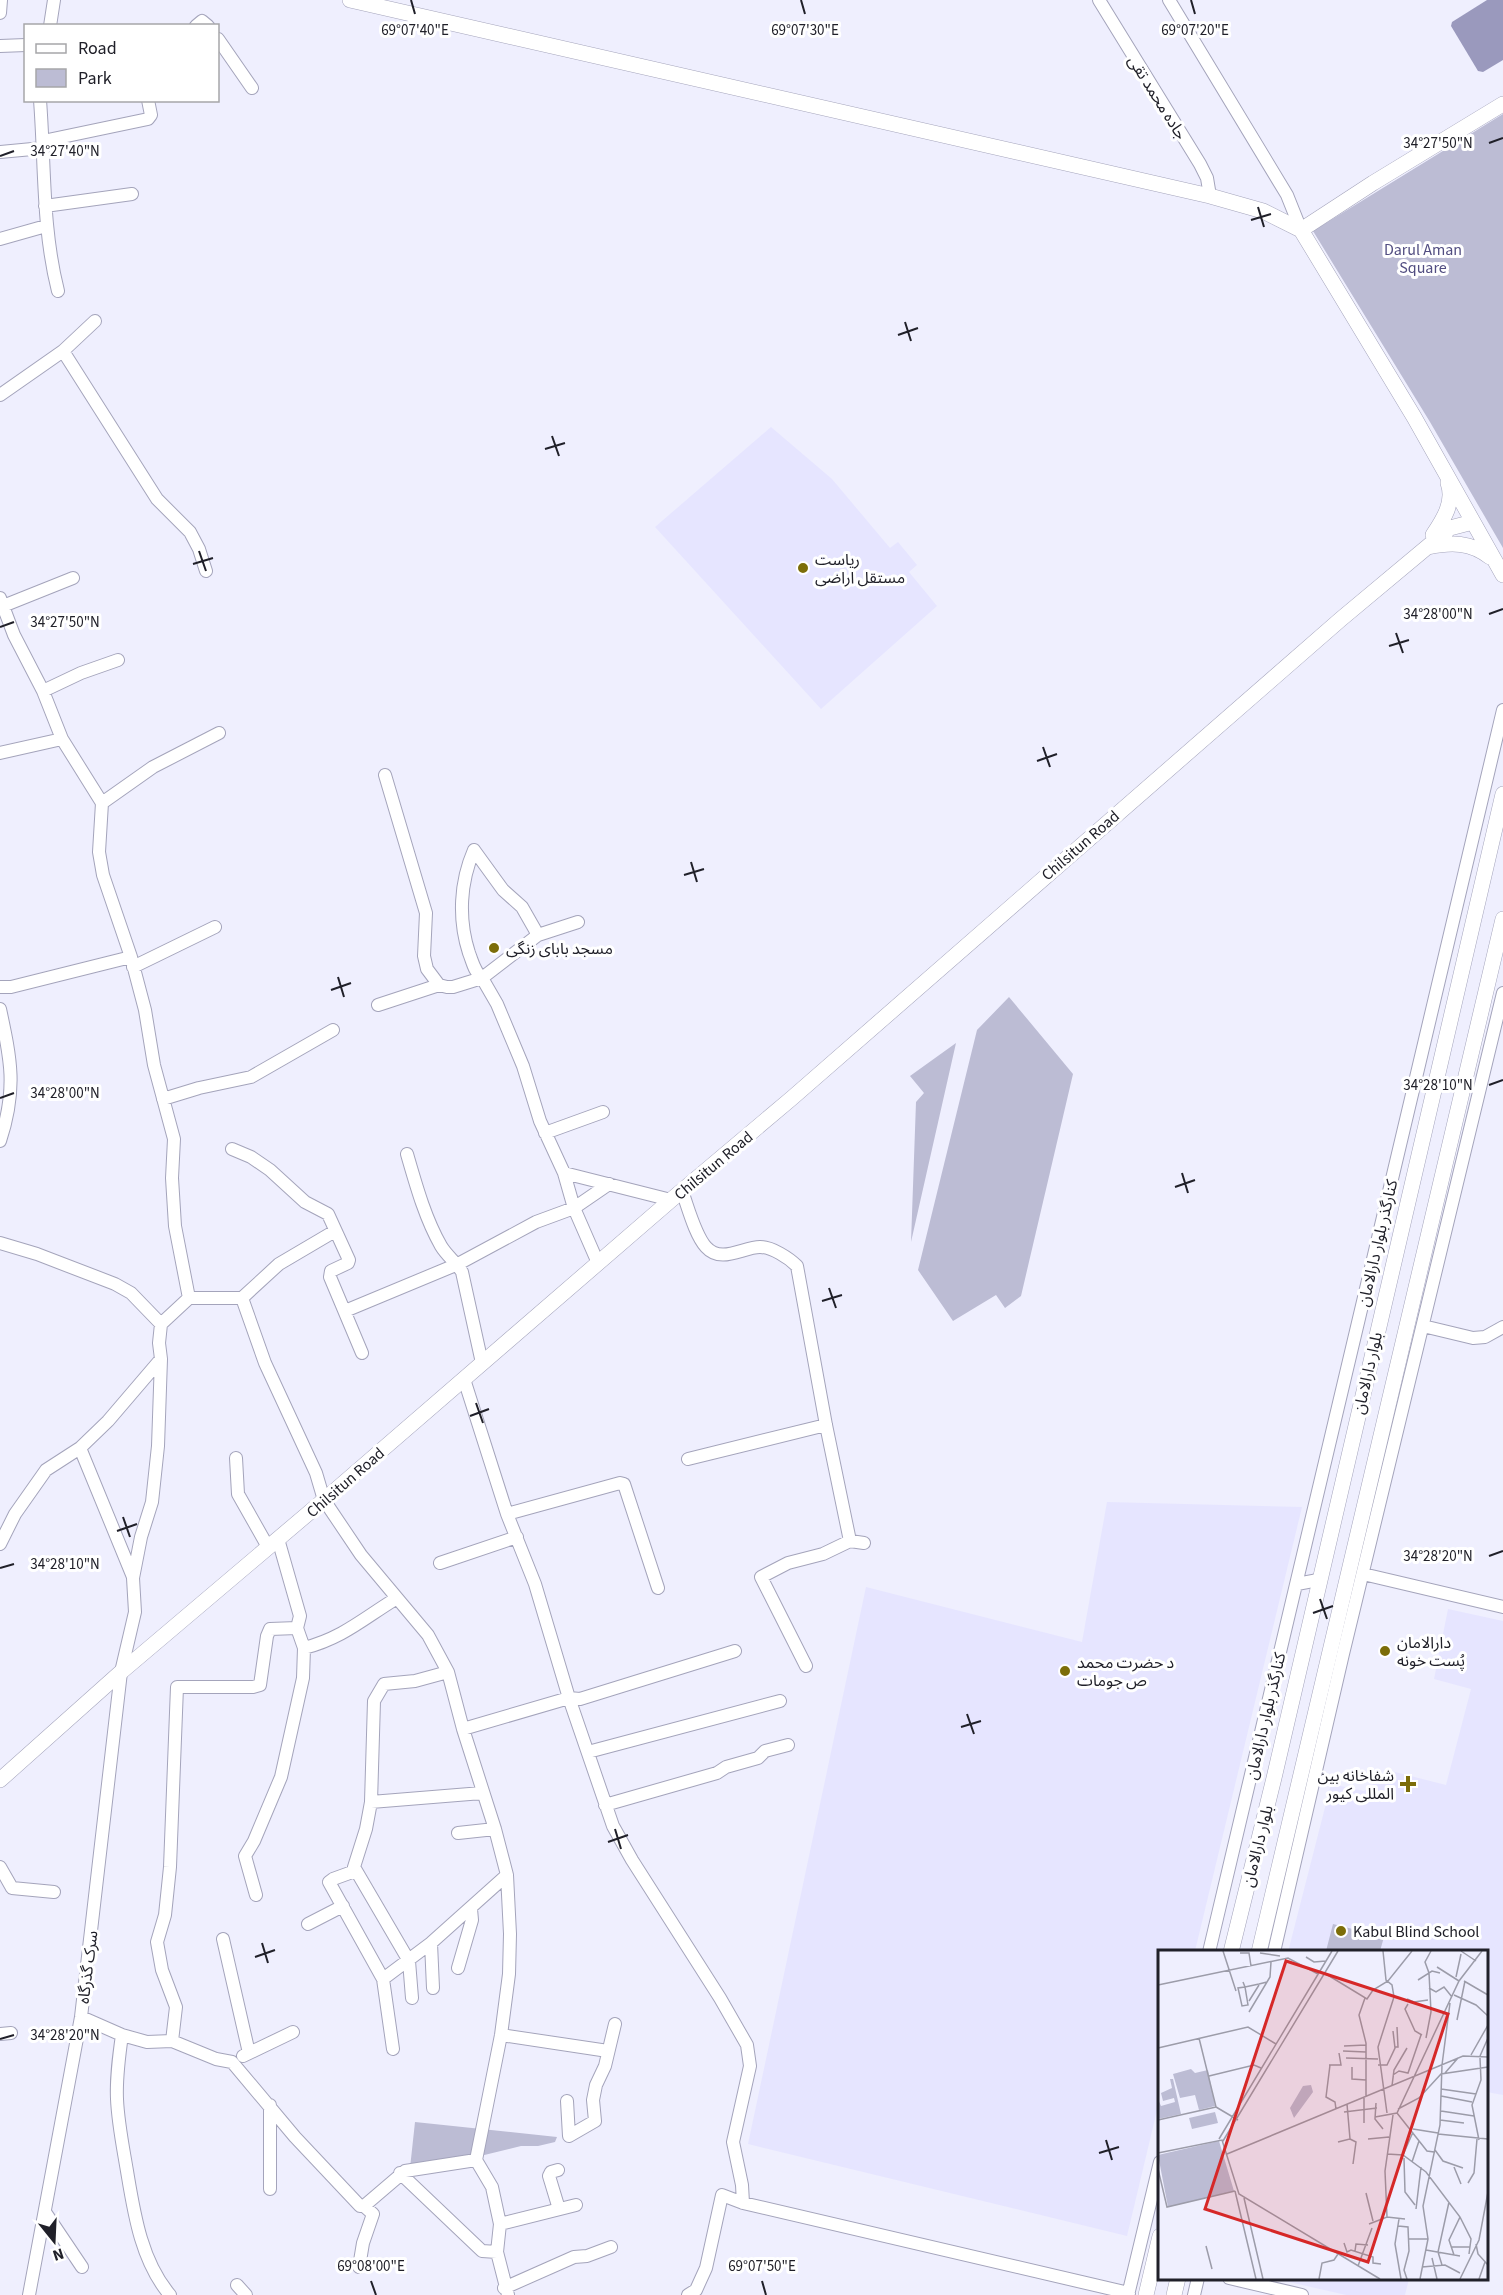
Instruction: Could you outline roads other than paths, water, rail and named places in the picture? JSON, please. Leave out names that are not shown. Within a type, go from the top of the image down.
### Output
[{"type":"main road","points":[[350,0],[1210,196],[1263,212],[1301,230],[1442,467],[1503,575]]},
{"type":"main road","points":[[1301,230],[1503,104]]},
{"type":"main road","points":[[1425,548],[1444,519],[1450,501],[1450,488],[1442,467]]},
{"type":"main road","points":[[1425,548],[1450,528],[1473,522]]},
{"type":"main road","points":[[1425,548],[1446,544],[1468,545],[1494,559]]},
{"type":"main road","name":"Chilsitun Road","points":[[0,1780],[121,1672],[792,1098],[1186,752],[1425,548]]},
{"type":"main road","name":"بلوار دارالامان","points":[[1231,1950],[1274,1778],[1318,1580],[1498,836],[1503,794]]},
{"type":"main road","name":"بلوار دارالامان","points":[[1260,1950],[1356,1572],[1503,919]]},
{"type":"main road","points":[[1322,1564],[1356,1572]]},
{"type":"main road","points":[[1146,2295],[1158,2244]]},
{"type":"main road","points":[[1174,2295],[1178,2280]]},
{"type":"street","points":[[0,13],[1,0]]},
{"type":"street","points":[[50,24],[54,0]]},
{"type":"street","name":"جاده محمد تقی","points":[[1099,0],[1200,164],[1207,178],[1210,196]]},
{"type":"street","points":[[1168,0],[1287,195],[1301,230]]},
{"type":"street","points":[[219,40],[252,88]]},
{"type":"street","points":[[0,46],[24,45]]},
{"type":"street","points":[[40,102],[46,226],[58,291]]},
{"type":"street","points":[[0,152],[147,119],[151,115],[148,102]]},
{"type":"street","points":[[45,206],[132,194]]},
{"type":"street","points":[[0,239],[46,226]]},
{"type":"street","points":[[0,395],[63,351],[95,321]]},
{"type":"street","points":[[63,351],[157,499],[190,532],[206,571]]},
{"type":"street","points":[[73,578],[2,602],[14,635],[43,691],[62,739],[102,803],[99,852],[101,863],[132,962],[174,1140],[172,1178],[176,1226],[189,1298]]},
{"type":"street","points":[[0,637],[14,635]]},
{"type":"street","points":[[43,691],[81,673],[118,660]]},
{"type":"street","name":"کنارگذر بلوار دارالامان","points":[[1209,1950],[1503,710]]},
{"type":"street","points":[[102,803],[153,767],[219,733]]},
{"type":"street","points":[[0,753],[62,739]]},
{"type":"street","points":[[385,775],[426,913],[424,956],[427,969],[439,985]]},
{"type":"street","points":[[1475,830],[1498,836]]},
{"type":"street","points":[[538,934],[522,907],[503,890],[474,850],[463,888],[461,911],[466,942],[476,972],[497,1004],[523,1066],[545,1133],[564,1173],[574,1208],[598,1263]]},
{"type":"street","points":[[378,1005],[439,985],[453,987],[482,978],[538,934],[578,922]]},
{"type":"street","points":[[0,987],[11,987],[132,962],[215,927]]},
{"type":"street","points":[[1274,1950],[1356,1572],[1423,1326],[1503,993]]},
{"type":"street","points":[[0,1009],[12,1072],[9,1110],[0,1141]]},
{"type":"street","points":[[163,1099],[199,1088],[251,1077],[333,1030]]},
{"type":"street","points":[[545,1133],[603,1112]]},
{"type":"street","points":[[232,1149],[251,1157],[270,1170],[304,1202],[326,1212],[349,1260],[348,1263],[331,1271],[330,1277],[362,1353]]},
{"type":"street","points":[[407,1154],[428,1217],[442,1248],[458,1264],[462,1272],[482,1363]]},
{"type":"street","points":[[564,1173],[676,1196],[707,1249],[723,1256],[761,1247],[791,1259],[797,1266],[850,1541]]},
{"type":"street","points":[[345,1311],[458,1264],[536,1222],[574,1208],[609,1184]]},
{"type":"street","points":[[133,1578],[141,1537],[152,1502],[158,1446],[162,1359],[159,1343],[161,1324],[189,1298],[242,1298],[279,1264],[335,1231]]},
{"type":"street","points":[[0,1243],[37,1254],[115,1284],[131,1293],[161,1324]]},
{"type":"street","points":[[242,1298],[265,1363],[316,1473],[324,1500],[361,1555],[428,1635],[448,1672],[482,1793],[495,1829],[507,1875],[510,1934],[509,1974],[501,2035],[476,2160],[492,2187],[500,2224],[497,2252],[506,2291],[574,2257],[587,2256],[611,2247]]},
{"type":"street","points":[[1423,1326],[1473,1338],[1485,1337],[1503,1327]]},
{"type":"street","points":[[0,1544],[15,1514],[46,1470],[80,1448],[108,1421],[162,1359]]},
{"type":"street","points":[[464,1379],[507,1514],[536,1584],[569,1698],[605,1805],[632,1860],[720,1998],[747,2045],[750,2066],[733,2142],[742,2185],[743,2203]]},
{"type":"street","points":[[688,1459],[826,1425]]},
{"type":"street","points":[[80,1448],[133,1578]]},
{"type":"street","points":[[236,1458],[238,1494],[273,1543],[296,1597],[300,1617],[297,1628],[304,1648],[303,1678],[281,1777],[245,1856],[256,1895]]},
{"type":"street","points":[[507,1514],[620,1483],[624,1484],[658,1588]]},
{"type":"street","points":[[440,1563],[517,1537]]},
{"type":"street","points":[[806,1666],[761,1577],[788,1563],[823,1554],[850,1541],[864,1543]]},
{"type":"street","points":[[1356,1572],[1503,1606]]},
{"type":"street","name":"سرک گذرگاه","points":[[29,2295],[81,2017],[121,1672],[135,1612],[133,1578]]},
{"type":"street","points":[[1297,1584],[1318,1580]]},
{"type":"street","points":[[304,1648],[325,1642],[360,1624],[369,1614],[398,1598]]},
{"type":"street","points":[[172,2041],[176,2007],[162,1970],[157,1942],[165,1915],[170,1867],[177,1687],[253,1687],[260,1684],[270,1629],[297,1628]]},
{"type":"street","points":[[463,1729],[569,1698],[580,1699],[735,1651]]},
{"type":"street","points":[[412,1998],[409,1961],[354,1867],[366,1829],[371,1802],[374,1701],[384,1684],[415,1681],[448,1672]]},
{"type":"street","points":[[588,1752],[780,1701]]},
{"type":"street","points":[[605,1805],[717,1773],[726,1767],[758,1758],[765,1751],[788,1745]]},
{"type":"street","points":[[371,1802],[482,1793]]},
{"type":"street","points":[[458,1833],[495,1829]]},
{"type":"street","points":[[0,1867],[12,1888],[54,1892]]},
{"type":"street","points":[[355,1871],[329,1882],[383,1979],[393,2049]]},
{"type":"street","points":[[383,1979],[431,1943],[507,1875]]},
{"type":"street","points":[[308,1924],[343,1906]]},
{"type":"street","points":[[458,1968],[472,1920],[471,1909]]},
{"type":"street","points":[[223,1939],[249,2053]]},
{"type":"street","points":[[431,1943],[433,1988]]},
{"type":"street","points":[[81,2017],[122,2035],[147,2042],[172,2041],[216,2059],[232,2062],[295,2137],[360,2206],[364,2206],[373,2215],[363,2243],[359,2266]]},
{"type":"street","points":[[567,2100],[569,2136],[595,2121],[593,2100],[615,2024]]},
{"type":"street","points":[[232,2062],[293,2032]]},
{"type":"street","points":[[122,2035],[116,2097],[119,2131],[133,2210],[149,2261],[159,2282],[170,2295]]},
{"type":"street","points":[[501,2035],[608,2051]]},
{"type":"street","points":[[270,2105],[270,2189]]},
{"type":"street","points":[[364,2206],[400,2173],[476,2160]]},
{"type":"street","points":[[558,2170],[551,2172],[549,2176],[559,2209]]},
{"type":"street","points":[[688,2295],[696,2290],[705,2268],[722,2195],[743,2203],[1128,2294],[1158,2170]]},
{"type":"street","points":[[400,2173],[482,2251],[497,2252]]},
{"type":"street","points":[[500,2224],[576,2205]]},
{"type":"street","points":[[45,2212],[82,2267]]},
{"type":"street","points":[[1194,2295],[1198,2280]]},
{"type":"street","points":[[1238,2280],[1302,2295]]},
{"type":"street","points":[[237,2285],[246,2295]]},
{"type":"place","name":"ریاست مستقل اراضی","points":[[803,568]]},
{"type":"place","name":"مسجد بابای زنگی","points":[[494,948]]},
{"type":"place","name":"دارالامان پُست خونه","points":[[1385,1651]]},
{"type":"place","name":"د حضرت محمد ص جومات","points":[[1065,1671]]},
{"type":"place","name":"شفاخانه بین المللی کیور","points":[[1408,1784]]},
{"type":"place","name":"Kabul Blind School","points":[[1341,1931]]},
{"type":"park label","name":"Darul Aman Square","points":[[1423,258]]}]
